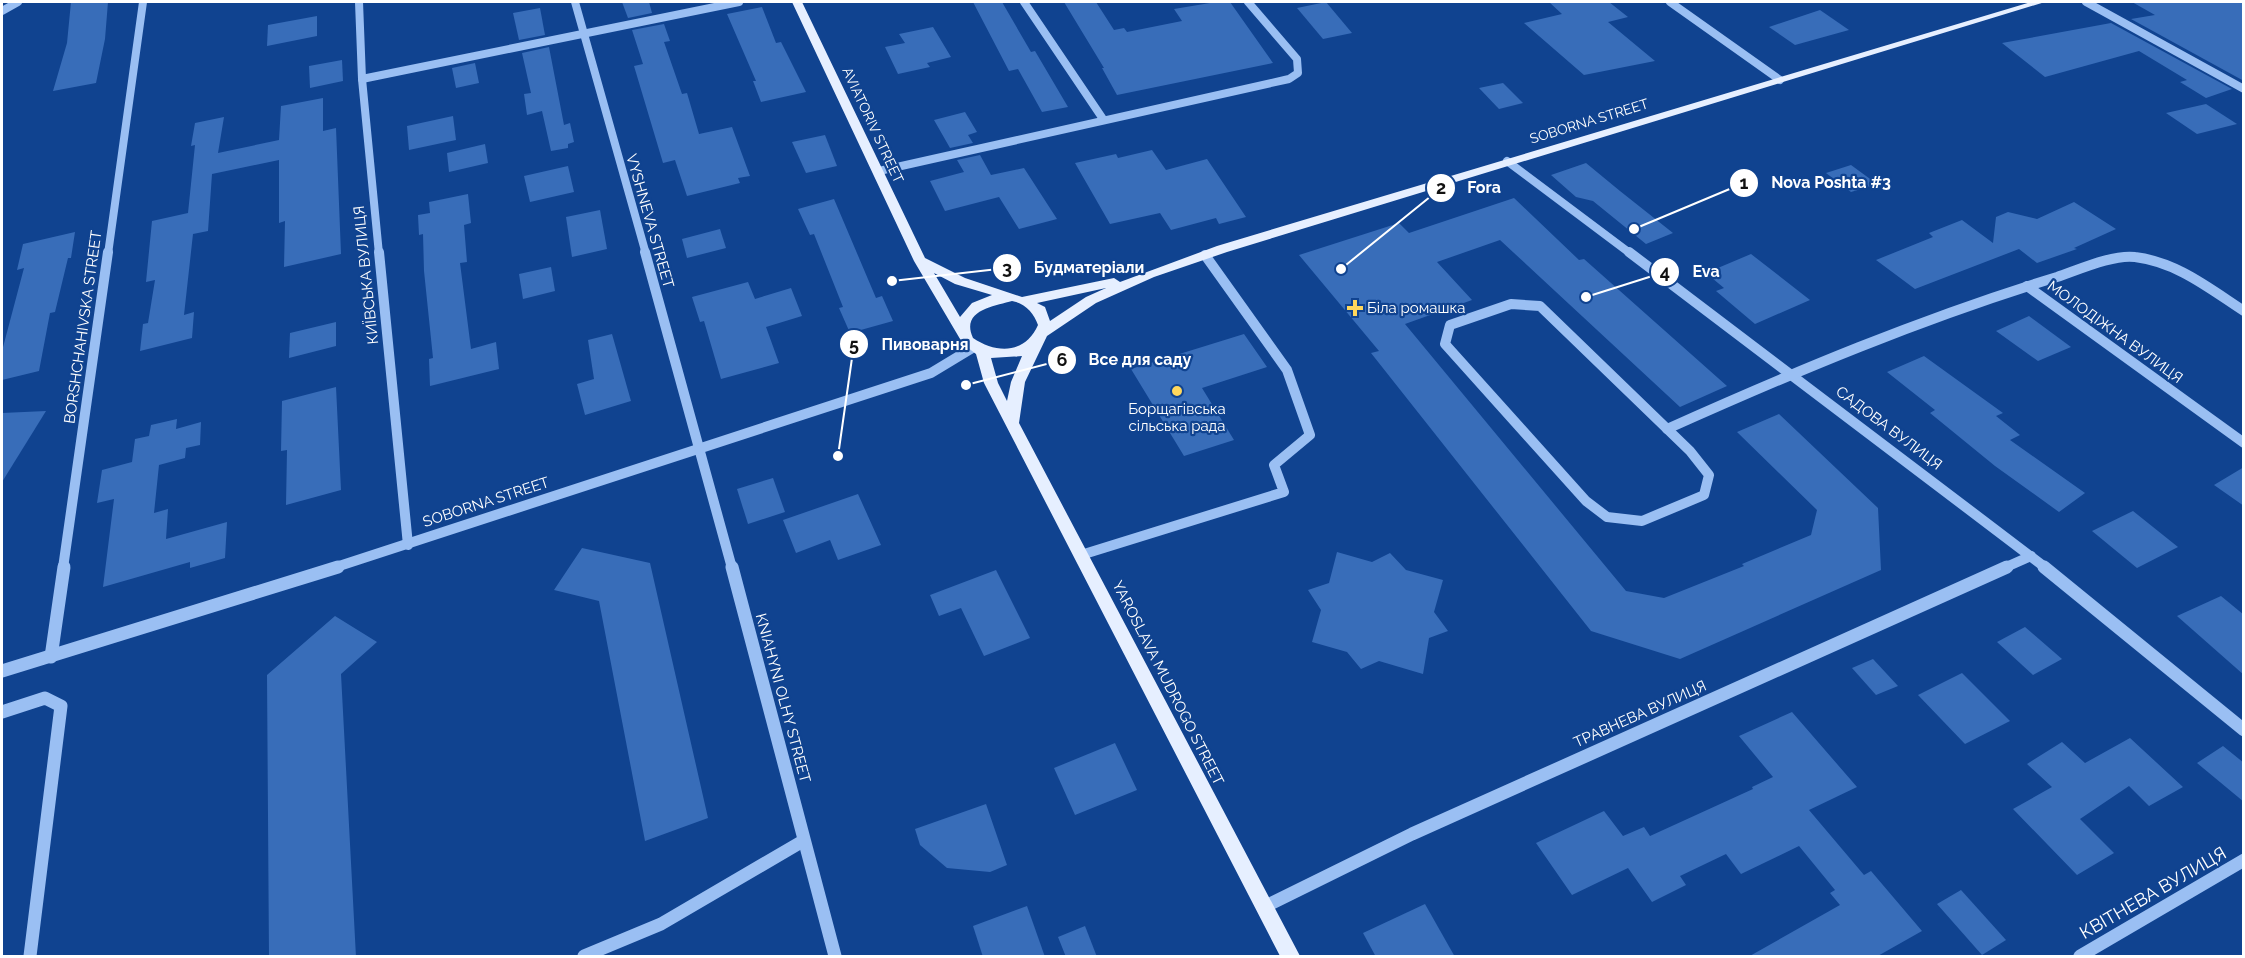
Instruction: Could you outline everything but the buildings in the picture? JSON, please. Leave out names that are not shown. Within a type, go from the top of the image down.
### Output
[{"type":"main road","name":"AVIATORIV STREET","points":[[797,2],[920,261],[964,334]]},
{"type":"main road","name":"SOBORNA STREET","points":[[1041,336],[1091,300],[1149,274],[1204,255],[1507,161],[2040,2]]},
{"type":"main road","points":[[920,261],[960,280],[1033,304],[1044,317],[1041,336],[1024,364],[1015,388],[1013,425]]},
{"type":"main road","name":"SOBORNA STREET","points":[[1020,300],[1149,274]]},
{"type":"main road","points":[[1020,300],[992,299],[972,310],[963,326],[964,334],[978,349],[994,354],[1019,352],[1041,336]]},
{"type":"main road","name":"YAROSLAVA MUDROGO STREET","points":[[978,349],[991,383],[1290,957]]},
{"type":"street","points":[[2,11],[18,2]]},
{"type":"street","name":"BORSHCHAHIVSKA STREET","points":[[51,657],[143,2]]},
{"type":"street","name":"КИЇВСЬКА ВУЛИЦЯ","points":[[359,2],[363,79],[408,545]]},
{"type":"street","name":"VYSHNEVA STREET","points":[[575,2],[700,448]]},
{"type":"street","points":[[363,79],[740,2]]},
{"type":"street","points":[[1024,2],[1103,119]]},
{"type":"street","points":[[879,171],[1289,79],[1298,73],[1297,59],[1248,2]]},
{"type":"street","points":[[1670,2],[1780,80]]},
{"type":"street","points":[[2086,2],[2244,89]]},
{"type":"street","name":"САДОВА ВУЛИЦЯ","points":[[1507,161],[2031,556],[2244,730]]},
{"type":"street","points":[[1081,555],[1284,492],[1274,465],[1310,435],[1287,370],[1204,255]]},
{"type":"street","points":[[2027,286],[2114,259],[2133,256],[2162,262],[2196,279],[2244,311]]},
{"type":"street","name":"МОЛОДІЖНА ВУЛИЦЯ","points":[[1667,429],[1791,373],[2027,286],[2244,443]]},
{"type":"street","points":[[1511,304],[1540,306],[1667,429],[1690,451],[1709,475],[1704,495],[1642,520],[1607,517],[1586,501],[1445,344],[1450,325],[1511,304]]},
{"type":"street","name":"SOBORNA STREET","points":[[2,671],[408,545],[931,373],[978,349]]},
{"type":"street","name":"KNIAHYNI OLHY STREET","points":[[700,448],[802,840],[835,957]]},
{"type":"street","name":"ТРАВНЕВА ВУЛИЦЯ","points":[[1264,907],[1434,824],[2031,556]]},
{"type":"street","points":[[2,712],[45,698],[61,706],[30,957]]},
{"type":"street","points":[[584,957],[661,924],[802,840]]},
{"type":"street","name":"КВІТНЕВА ВУЛИЦЯ","points":[[2080,957],[2244,860]]},
{"type":"place","name":"Nova Poshta #3","points":[[1634,229]]},
{"type":"place","name":"Fora","points":[[1341,269]]},
{"type":"place","name":"Будматеріали","points":[[892,281]]},
{"type":"place","name":"Eva","points":[[1586,297]]},
{"type":"place","name":"Біла ромашка","points":[[1355,308]]},
{"type":"place","name":"Все для саду","points":[[966,385]]},
{"type":"place","name":"Борщагівська сільська рада","points":[[1177,391]]},
{"type":"place","name":"Пивоварня","points":[[838,456]]}]
